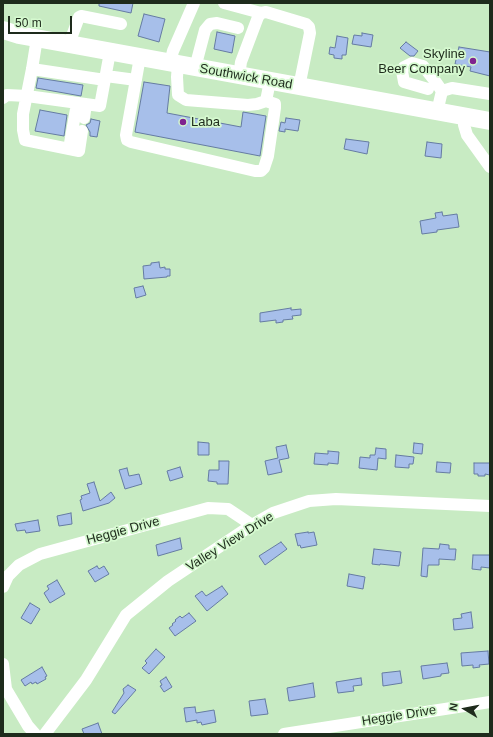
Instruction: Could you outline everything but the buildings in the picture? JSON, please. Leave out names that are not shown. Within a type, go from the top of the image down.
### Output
[{"type":"highway","name":"Southwick Road","points":[[3,30],[19,35],[238,76],[490,121]]},
{"type":"street","points":[[181,65],[173,51],[194,3]]},
{"type":"street","points":[[224,3],[261,13],[266,12],[306,24],[309,27],[310,33],[299,86]]},
{"type":"street","points":[[238,76],[241,62],[258,17],[261,13]]},
{"type":"street","points":[[69,44],[79,17],[82,16],[121,24]]},
{"type":"street","points":[[140,57],[126,135],[127,140],[130,142],[255,171],[261,171],[264,168],[268,156],[275,104],[266,101],[248,105],[186,100],[178,95],[177,77],[181,65],[210,24],[216,23],[238,28]]},
{"type":"street","points":[[37,38],[23,114],[23,130],[26,140],[74,150]]},
{"type":"street","points":[[3,98],[7,95],[27,96],[100,106],[110,52]]},
{"type":"street","points":[[32,69],[105,78],[136,80]]},
{"type":"street","points":[[266,101],[270,81]]},
{"type":"street","points":[[430,110],[435,87],[490,94]]},
{"type":"street","points":[[82,104],[84,118]]},
{"type":"street","points":[[74,150],[82,104]]},
{"type":"street","points":[[464,116],[464,125],[467,135],[490,167]]},
{"type":"street","points":[[74,150],[82,131]]},
{"type":"street","name":"Valley View Drive","points":[[45,734],[86,680],[126,615],[168,581],[252,525],[273,513],[309,501],[336,499],[490,506]]},
{"type":"street","name":"Heggie Drive","points":[[3,587],[8,576],[19,565],[40,554],[208,508],[228,509],[252,525]]},
{"type":"street","points":[[3,664],[6,689],[28,726],[35,734]]},
{"type":"street","name":"Heggie Drive","points":[[284,734],[490,702]]},
{"type":"place","name":"Skyline Beer Company","points":[[473,61]]},
{"type":"place","name":"Laba","points":[[183,122]]}]
